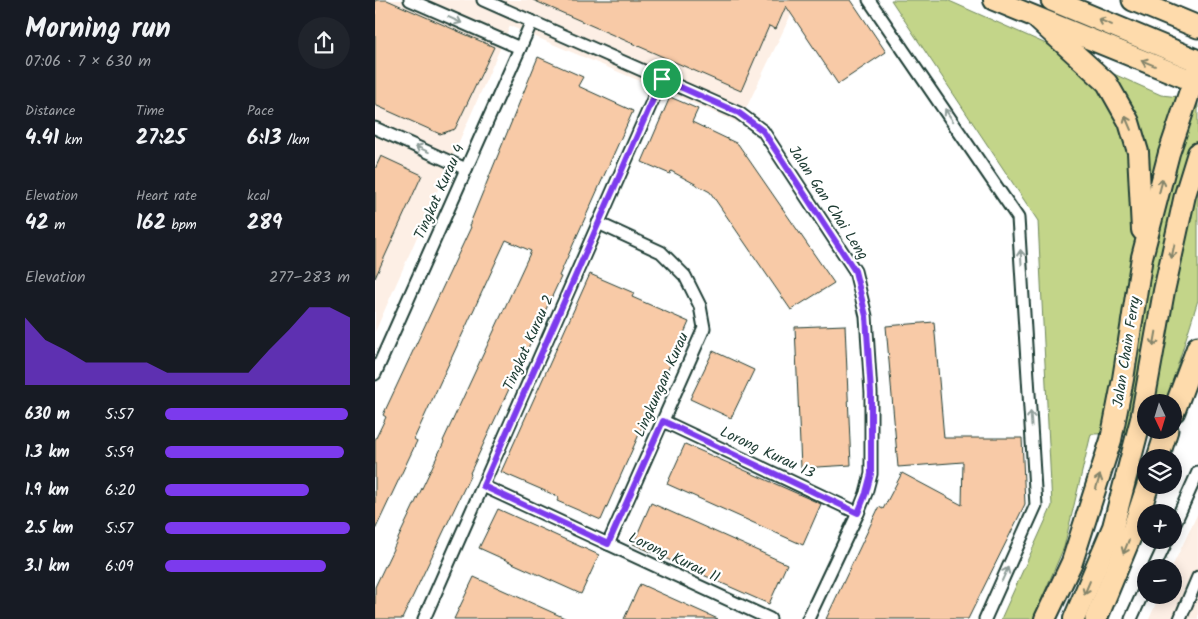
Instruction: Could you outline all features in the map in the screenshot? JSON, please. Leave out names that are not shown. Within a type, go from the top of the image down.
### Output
[{"type":"highway","points":[[994,0],[1037,19],[1197,73]]},
{"type":"highway","points":[[1052,0],[1197,73]]},
{"type":"highway","points":[[1133,0],[1198,27]]},
{"type":"highway","points":[[1037,19],[1107,83],[1129,122],[1138,152],[1141,190],[1142,257]]},
{"type":"highway","name":"Jalan Chain Ferry","points":[[1045,619],[1072,562],[1111,440],[1123,379],[1142,257],[1169,153],[1197,73]]},
{"type":"highway","name":"Jalan Chain Ferry","points":[[1074,619],[1113,527],[1141,419],[1164,291],[1185,195],[1198,153]]},
{"type":"highway","points":[[1180,394],[1198,347]]},
{"type":"highway","points":[[1096,619],[1133,530],[1145,494]]},
{"type":"street","points":[[410,0],[520,48]]},
{"type":"street","name":"Jalan Gan Chai Leng","points":[[483,0],[739,113],[763,131],[855,271],[866,316],[871,393],[871,474],[858,513],[808,619]]},
{"type":"street","points":[[869,0],[1018,218],[1036,505],[985,619]]},
{"type":"street","name":"Tingkat Kurau 4","points":[[375,374],[532,21]]},
{"type":"street","name":"Tingkat Kurau 2","points":[[425,619],[662,79]]},
{"type":"street","points":[[375,128],[466,168]]},
{"type":"street","name":"Lingkungan Kurau","points":[[598,223],[661,252],[685,276],[700,306],[704,328],[608,544]]},
{"type":"street","name":"Lorong Kurau 13","points":[[663,421],[858,513]]},
{"type":"street","points":[[1182,507],[1198,472]]},
{"type":"street","name":"Lorong Kurau 11","points":[[483,486],[770,619]]},
{"type":"street","points":[[1180,619],[1198,576]]},
{"type":"street","points":[[1131,619],[1138,604]]},
{"type":"shaded area","points":[[375,0],[798,0],[739,123],[510,26],[375,332]]},
{"type":"shaded area","points":[[1198,513],[1198,619],[1149,619],[1156,604],[1182,604],[1182,559],[1176,559]]},
{"type":"green space","points":[[891,0],[947,0],[1161,95],[1198,99],[1198,300],[1169,394],[1137,394],[1137,433],[1091,434],[1064,547],[1033,619],[1001,619],[1052,506],[1038,221]]},
{"type":"building","points":[[375,0],[387,0],[494,47],[455,129],[440,134],[375,105]]},
{"type":"building","points":[[533,0],[851,0],[886,52],[838,84],[786,6],[776,29],[769,26],[741,91]]},
{"type":"building","points":[[538,57],[583,77],[578,86],[633,111],[559,276],[561,277],[402,619],[375,619],[375,587],[444,442],[531,251],[506,240],[414,439],[417,441],[375,530],[375,440],[386,417],[383,415],[471,227],[469,226]]},
{"type":"building","points":[[670,97],[698,109],[692,122],[738,144],[834,283],[791,310],[710,192],[671,171],[670,174],[642,162]]},
{"type":"building","points":[[381,156],[422,175],[375,278],[375,169]]},
{"type":"building","points":[[590,274],[634,293],[632,297],[689,322],[601,520],[557,501],[559,497],[501,472]]},
{"type":"building","points":[[934,322],[944,438],[1022,438],[1025,504],[968,619],[826,619],[879,507],[883,509],[902,473],[962,505],[963,462],[898,467],[886,326]]},
{"type":"building","points":[[845,325],[851,465],[801,468],[795,327]]},
{"type":"building","points":[[713,351],[754,370],[731,418],[690,399]]},
{"type":"building","points":[[685,444],[821,504],[803,545],[667,484]]},
{"type":"building","points":[[651,503],[787,564],[769,604],[633,544]]},
{"type":"building","points":[[498,509],[599,555],[581,594],[479,548]]},
{"type":"building","points":[[474,577],[567,619],[454,619]]},
{"type":"building","points":[[640,584],[718,619],[624,619]]},
{"type":"route","points":[[662,79],[739,113],[763,131],[855,271],[866,316],[871,393],[871,474],[858,513],[663,421],[608,544],[483,486],[662,79]]}]
